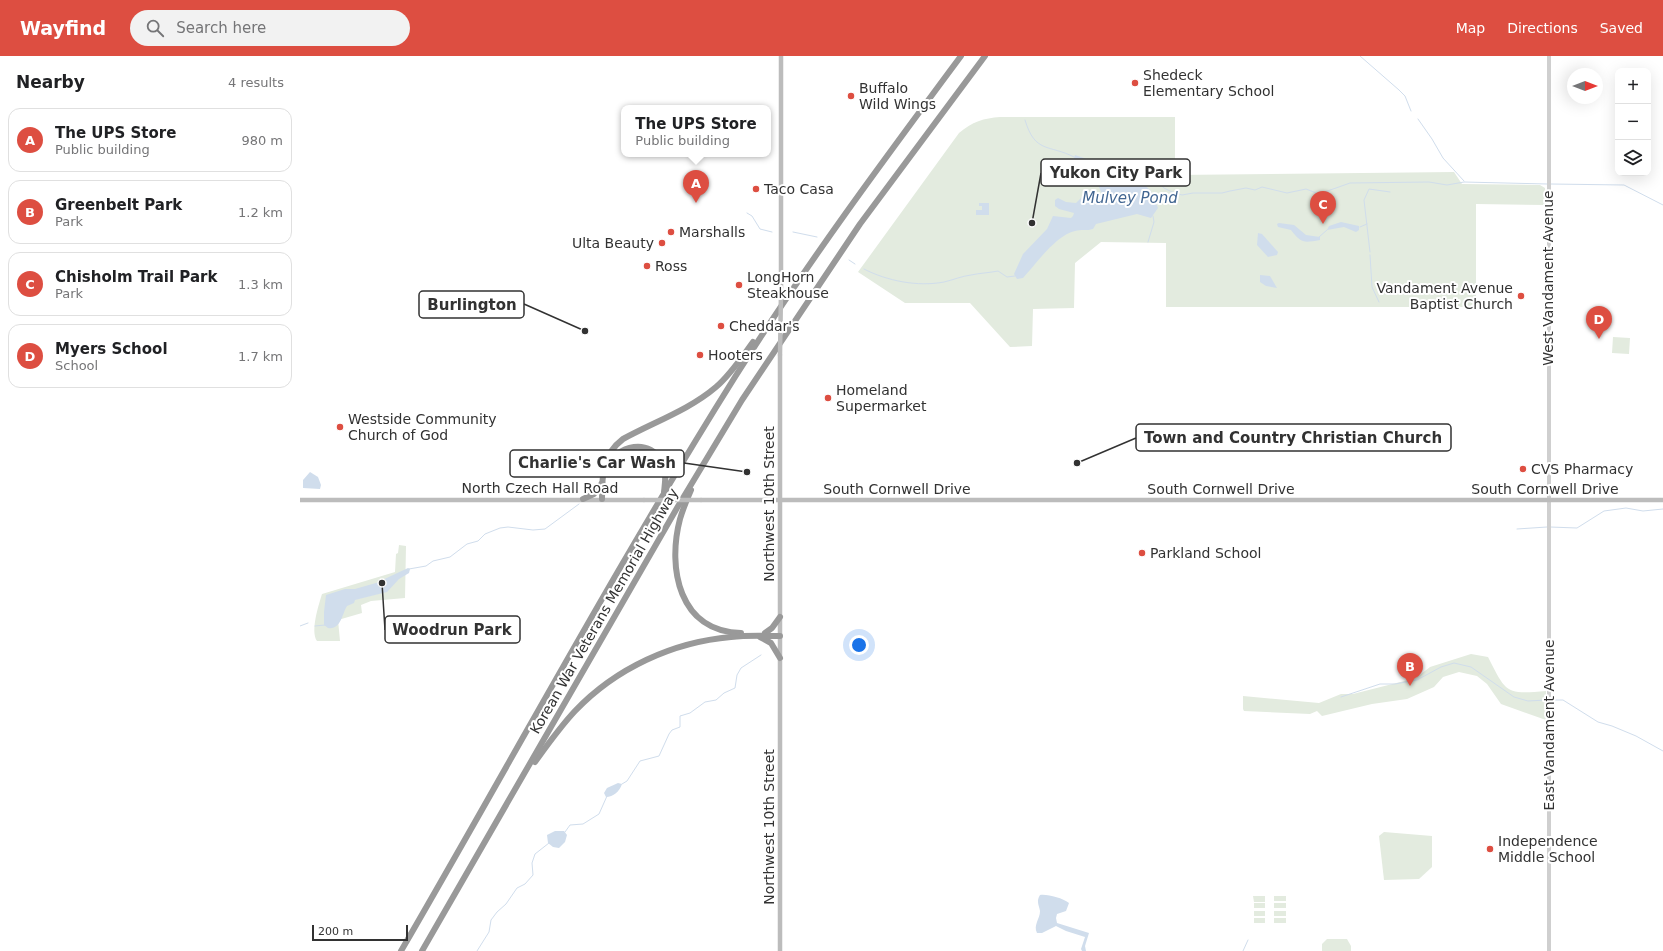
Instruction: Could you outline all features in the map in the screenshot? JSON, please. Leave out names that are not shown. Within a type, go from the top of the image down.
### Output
[{"type":"highway","name":"Korean War Veterans Memorial Highway","points":[[401,951],[664,494],[772,319],[863,189],[961,56]]},
{"type":"highway","name":"Korean War Veterans Memorial Highway","points":[[422,951],[698,472],[742,400],[817,286],[899,170],[985,56]]},
{"type":"highway","points":[[604,499],[602,482],[605,462],[614,446],[628,436],[698,400],[717,386],[731,372],[772,319]]},
{"type":"highway","points":[[604,499],[606,475],[609,463],[619,451],[635,446],[646,448],[660,459],[665,474],[664,494]]},
{"type":"highway","points":[[698,472],[683,510],[676,539],[677,574],[682,594],[695,614],[712,627],[726,632],[780,634]]},
{"type":"highway","points":[[583,499],[597,491],[602,482]]},
{"type":"highway","points":[[765,633],[772,628],[780,617]]},
{"type":"highway","points":[[518,784],[572,714],[596,692],[621,674],[649,659],[687,645],[719,638],[780,634]]},
{"type":"highway","points":[[758,636],[771,643],[780,658]]},
{"type":"main road","name":"Northwest 10th Street","points":[[780,951],[779,500],[781,56]]},
{"type":"main road","name":"North Czech Hall Road","points":[[300,500],[779,500]]},
{"type":"main road","name":"South Cornwell Drive","points":[[779,500],[1663,500]]},
{"type":"street","name":"West Vandament Avenue","points":[[1549,56],[1550,499]]},
{"type":"street","name":"East Vandament Avenue","points":[[1549,951],[1550,499]]},
{"type":"shaded area","points":[[1000,117],[1175,117],[1175,175],[1454,172],[1462,184],[1540,185],[1545,188],[1546,205],[1476,204],[1476,307],[1166,307],[1166,243],[1101,242],[1075,263],[1074,308],[1033,309],[1032,346],[1010,347],[970,303],[905,303],[858,272],[959,133],[978,121]]},
{"type":"shaded area","points":[[1613,337],[1630,338],[1629,354],[1612,353]]},
{"type":"shaded area","points":[[399,545],[406,546],[405,598],[371,601],[361,605],[362,613],[338,620],[340,641],[317,641],[314,631],[317,611],[322,594],[395,572],[396,554],[398,553]]},
{"type":"shaded area","points":[[1471,654],[1488,657],[1499,678],[1508,689],[1522,692],[1546,691],[1546,720],[1501,704],[1487,684],[1477,676],[1459,672],[1443,677],[1434,687],[1407,699],[1372,704],[1322,716],[1317,711],[1310,714],[1244,711],[1243,709],[1243,696],[1319,703],[1341,694],[1353,694],[1416,678],[1430,667]]},
{"type":"shaded area","points":[[1384,832],[1432,836],[1432,867],[1419,879],[1384,880],[1379,836]]},
{"type":"shaded area","points":[[1253,896],[1265,896],[1265,902],[1254,902]]},
{"type":"shaded area","points":[[1274,896],[1286,896],[1286,901],[1274,901]]},
{"type":"shaded area","points":[[1254,903],[1265,903],[1265,908],[1254,908]]},
{"type":"shaded area","points":[[1274,903],[1286,903],[1286,908],[1274,908]]},
{"type":"shaded area","points":[[1254,911],[1265,911],[1265,916],[1254,916]]},
{"type":"shaded area","points":[[1274,911],[1286,911],[1286,916],[1274,916]]},
{"type":"shaded area","points":[[1254,918],[1265,918],[1265,923],[1254,923]]},
{"type":"shaded area","points":[[1274,918],[1286,918],[1286,923],[1274,923]]},
{"type":"shaded area","points":[[1327,939],[1347,939],[1351,946],[1351,951],[1322,951],[1322,944]]},
{"type":"water","name":"Mulvey Pond","points":[[1075,155],[1090,160],[1106,183],[1119,184],[1127,175],[1134,175],[1151,191],[1158,208],[1151,218],[1137,214],[1096,224],[1093,229],[1077,230],[1068,234],[1054,244],[1023,278],[1017,279],[1014,274],[1023,254],[1047,229],[1053,216],[1071,218],[1073,216],[1074,213],[1059,209],[1055,206],[1055,200],[1058,198],[1066,202],[1076,203],[1084,195],[1099,201],[1102,196],[1097,184],[1080,172],[1074,165],[1073,162]]},
{"type":"water","points":[[979,203],[989,203],[989,215],[976,215],[976,210],[982,210],[982,206],[979,206]]},
{"type":"water","points":[[1341,222],[1359,226],[1359,230],[1356,232],[1344,227],[1327,230],[1329,226]]},
{"type":"water","points":[[1277,224],[1294,225],[1306,235],[1320,237],[1320,240],[1306,242],[1300,240],[1291,230],[1278,227]]},
{"type":"water","points":[[1258,233],[1262,234],[1278,252],[1277,255],[1268,257],[1257,245]]},
{"type":"water","points":[[1260,275],[1270,276],[1277,288],[1266,286],[1260,282]]},
{"type":"water","points":[[310,472],[318,477],[321,485],[320,489],[303,488],[303,480]]},
{"type":"water","points":[[408,568],[410,569],[409,573],[399,579],[387,592],[355,600],[354,603],[347,606],[336,627],[328,628],[324,625],[326,595],[345,589],[355,589],[376,583]]},
{"type":"water","points":[[618,783],[622,784],[618,791],[614,795],[606,797],[604,793],[607,788]]},
{"type":"water","points":[[555,831],[564,831],[567,835],[565,842],[559,848],[553,847],[548,843],[547,835]]},
{"type":"water","points":[[1040,895],[1055,897],[1069,903],[1066,911],[1057,914],[1057,923],[1089,933],[1085,946],[1086,951],[1082,951],[1081,949],[1085,937],[1056,926],[1042,933],[1037,933],[1036,925],[1040,914],[1038,901]]},
{"type":"waterway","points":[[1360,56],[1405,96],[1411,111]]},
{"type":"waterway","points":[[1418,119],[1443,158],[1464,181]]},
{"type":"waterway","points":[[1025,120],[1029,131],[1038,143],[1074,157]]},
{"type":"waterway","points":[[1135,178],[1140,173],[1147,172],[1164,188],[1182,195],[1193,193],[1222,193],[1246,188],[1255,190],[1262,187],[1287,193],[1306,189],[1319,194],[1350,183],[1429,182],[1447,185],[1464,182],[1547,184]]},
{"type":"waterway","points":[[1550,184],[1624,185],[1663,205]]},
{"type":"waterway","points":[[1370,252],[1364,200],[1369,189],[1390,192]]},
{"type":"waterway","points":[[747,213],[752,216],[760,229],[772,232]]},
{"type":"waterway","points":[[1148,242],[1154,222],[1153,216]]},
{"type":"waterway","points":[[1360,227],[1367,224]]},
{"type":"waterway","points":[[1319,237],[1327,230]]},
{"type":"waterway","points":[[793,232],[817,237]]},
{"type":"waterway","points":[[1370,255],[1372,287],[1379,302]]},
{"type":"waterway","points":[[849,260],[855,264]]},
{"type":"waterway","points":[[864,269],[893,280],[924,284],[944,282],[998,271],[1007,277],[1015,276]]},
{"type":"waterway","points":[[409,569],[426,566],[433,561],[450,557],[467,544],[478,541],[485,534],[500,528],[508,527],[533,530],[545,529],[579,504]]},
{"type":"waterway","points":[[1550,527],[1577,528],[1604,511],[1626,508],[1643,511],[1663,509]]},
{"type":"waterway","points":[[1517,529],[1547,527]]},
{"type":"waterway","points":[[300,626],[308,623]]},
{"type":"waterway","points":[[315,626],[325,625]]},
{"type":"waterway","points":[[622,784],[627,781],[640,761],[659,756],[669,734],[672,730],[680,727],[680,716],[690,713],[705,702],[716,700],[724,693],[735,688],[737,675],[741,668],[761,655]]},
{"type":"waterway","points":[[1341,697],[1380,684],[1395,684],[1417,680],[1441,667],[1454,663],[1471,667],[1514,697],[1528,701],[1547,700]]},
{"type":"waterway","points":[[1550,700],[1563,700],[1598,722],[1636,736],[1663,751]]},
{"type":"waterway","points":[[565,832],[570,825],[583,824],[599,814],[607,796]]},
{"type":"waterway","points":[[477,951],[489,932],[491,920],[506,904],[517,888],[525,884],[533,875],[532,863],[535,854],[549,843]]},
{"type":"waterway","points":[[1243,951],[1248,940]]},
{"type":"place","name":"Shedeck Elementary School","points":[[1135,83]]},
{"type":"place","name":"Buffalo Wild Wings","points":[[851,96]]},
{"type":"place","name":"Taco Casa","points":[[756,189]]},
{"type":"place","name":"The UPS Store","points":[[696,203]]},
{"type":"place","name":"Yukon City Park","points":[[1032,223]]},
{"type":"place","name":"Chisholm Trail Park","points":[[1323,224]]},
{"type":"place","name":"Marshalls","points":[[671,232]]},
{"type":"place","name":"Ulta Beauty","points":[[662,243]]},
{"type":"place","name":"Ross","points":[[647,266]]},
{"type":"place","name":"LongHorn Steakhouse","points":[[739,285]]},
{"type":"place","name":"Vandament Avenue Baptist Church","points":[[1521,296]]},
{"type":"place","name":"Cheddar's","points":[[721,326]]},
{"type":"place","name":"Burlington","points":[[585,331]]},
{"type":"place","name":"Myers School","points":[[1599,339]]},
{"type":"place","name":"Hooters","points":[[700,355]]},
{"type":"place","name":"Homeland Supermarket","points":[[828,398]]},
{"type":"place","name":"Westside Community Church of God","points":[[340,427]]},
{"type":"place","name":"Town and Country Christian Church","points":[[1077,463]]},
{"type":"place","name":"CVS Pharmacy","points":[[1523,469]]},
{"type":"place","name":"Charlie's Car Wash","points":[[747,472]]},
{"type":"place","name":"Parkland School","points":[[1142,553]]},
{"type":"place","name":"Woodrun Park","points":[[382,583]]},
{"type":"place","name":"Greenbelt Park","points":[[1410,686]]},
{"type":"place","name":"Independence Middle School","points":[[1490,849]]}]
